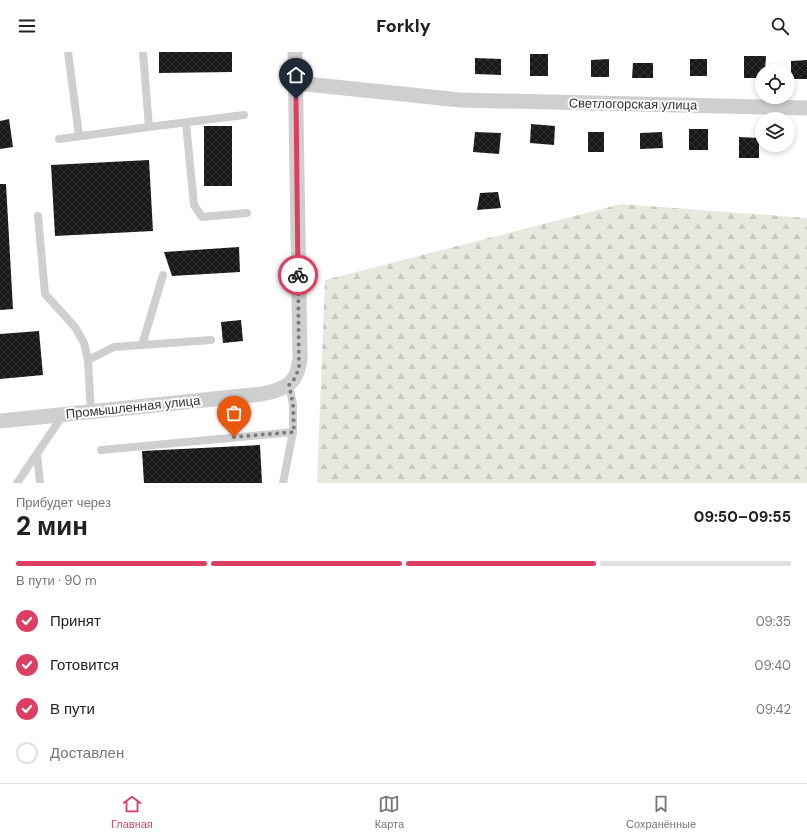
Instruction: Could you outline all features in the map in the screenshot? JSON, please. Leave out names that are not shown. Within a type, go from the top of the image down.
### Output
[{"type":"street","points":[[289,385],[295,378],[299,368],[300,357],[295,52]]},
{"type":"street","name":"Светлогорская улица","points":[[296,84],[460,100],[807,108]]},
{"type":"street","name":"Промышленная улица","points":[[0,421],[262,394],[273,392],[289,385]]},
{"type":"lane","points":[[68,52],[79,136]]},
{"type":"lane","points":[[143,52],[149,128]]},
{"type":"lane","points":[[59,139],[244,115]]},
{"type":"lane","points":[[186,123],[194,205],[202,217],[248,213]]},
{"type":"lane","points":[[38,216],[45,294],[76,327],[84,343],[88,360],[92,412]]},
{"type":"lane","points":[[142,345],[163,275]]},
{"type":"lane","points":[[88,360],[114,348],[212,340]]},
{"type":"lane","points":[[283,483],[294,432],[293,404],[289,385]]},
{"type":"lane","points":[[17,483],[63,415]]},
{"type":"lane","points":[[101,450],[294,432]]},
{"type":"lane","points":[[37,454],[40,483]]},
{"type":"green space","points":[[621,204],[807,218],[807,483],[317,483],[325,280]]},
{"type":"building","points":[[159,52],[232,52],[232,72],[159,73]]},
{"type":"building","points":[[530,54],[548,54],[548,76],[530,76]]},
{"type":"building","points":[[744,56],[766,56],[765,64],[755,64],[755,78],[744,78]]},
{"type":"building","points":[[475,58],[501,59],[501,75],[475,74]]},
{"type":"building","points":[[609,59],[609,77],[591,77],[591,60]]},
{"type":"building","points":[[690,59],[707,59],[707,76],[690,76]]},
{"type":"building","points":[[807,60],[807,79],[795,79],[795,64],[791,64],[791,61]]},
{"type":"building","points":[[633,63],[653,63],[653,78],[632,78]]},
{"type":"building","points":[[9,119],[13,147],[0,149],[0,121]]},
{"type":"building","points":[[531,124],[555,126],[554,145],[530,143]]},
{"type":"building","points":[[204,126],[232,126],[232,186],[204,186]]},
{"type":"building","points":[[689,129],[708,129],[708,150],[689,150]]},
{"type":"building","points":[[475,132],[501,133],[499,154],[473,152]]},
{"type":"building","points":[[588,132],[604,132],[604,152],[588,152]]},
{"type":"building","points":[[662,132],[663,148],[640,149],[640,133]]},
{"type":"building","points":[[739,137],[755,138],[755,152],[759,152],[759,158],[739,158]]},
{"type":"building","points":[[149,160],[153,231],[55,236],[51,165]]},
{"type":"building","points":[[0,184],[6,184],[13,309],[0,310]]},
{"type":"building","points":[[498,192],[501,208],[477,210],[480,193]]},
{"type":"building","points":[[239,247],[240,272],[172,276],[164,252]]},
{"type":"building","points":[[241,320],[243,341],[223,343],[221,322]]},
{"type":"building","points":[[39,331],[43,375],[0,379],[0,334]]},
{"type":"building","points":[[260,445],[262,483],[144,483],[142,451]]},
{"type":"way so far","points":[[234,437],[294,432],[294,412],[289,385],[295,378],[299,368],[300,357],[298,275]]},
{"type":"route","points":[[296,99],[298,275]]}]
